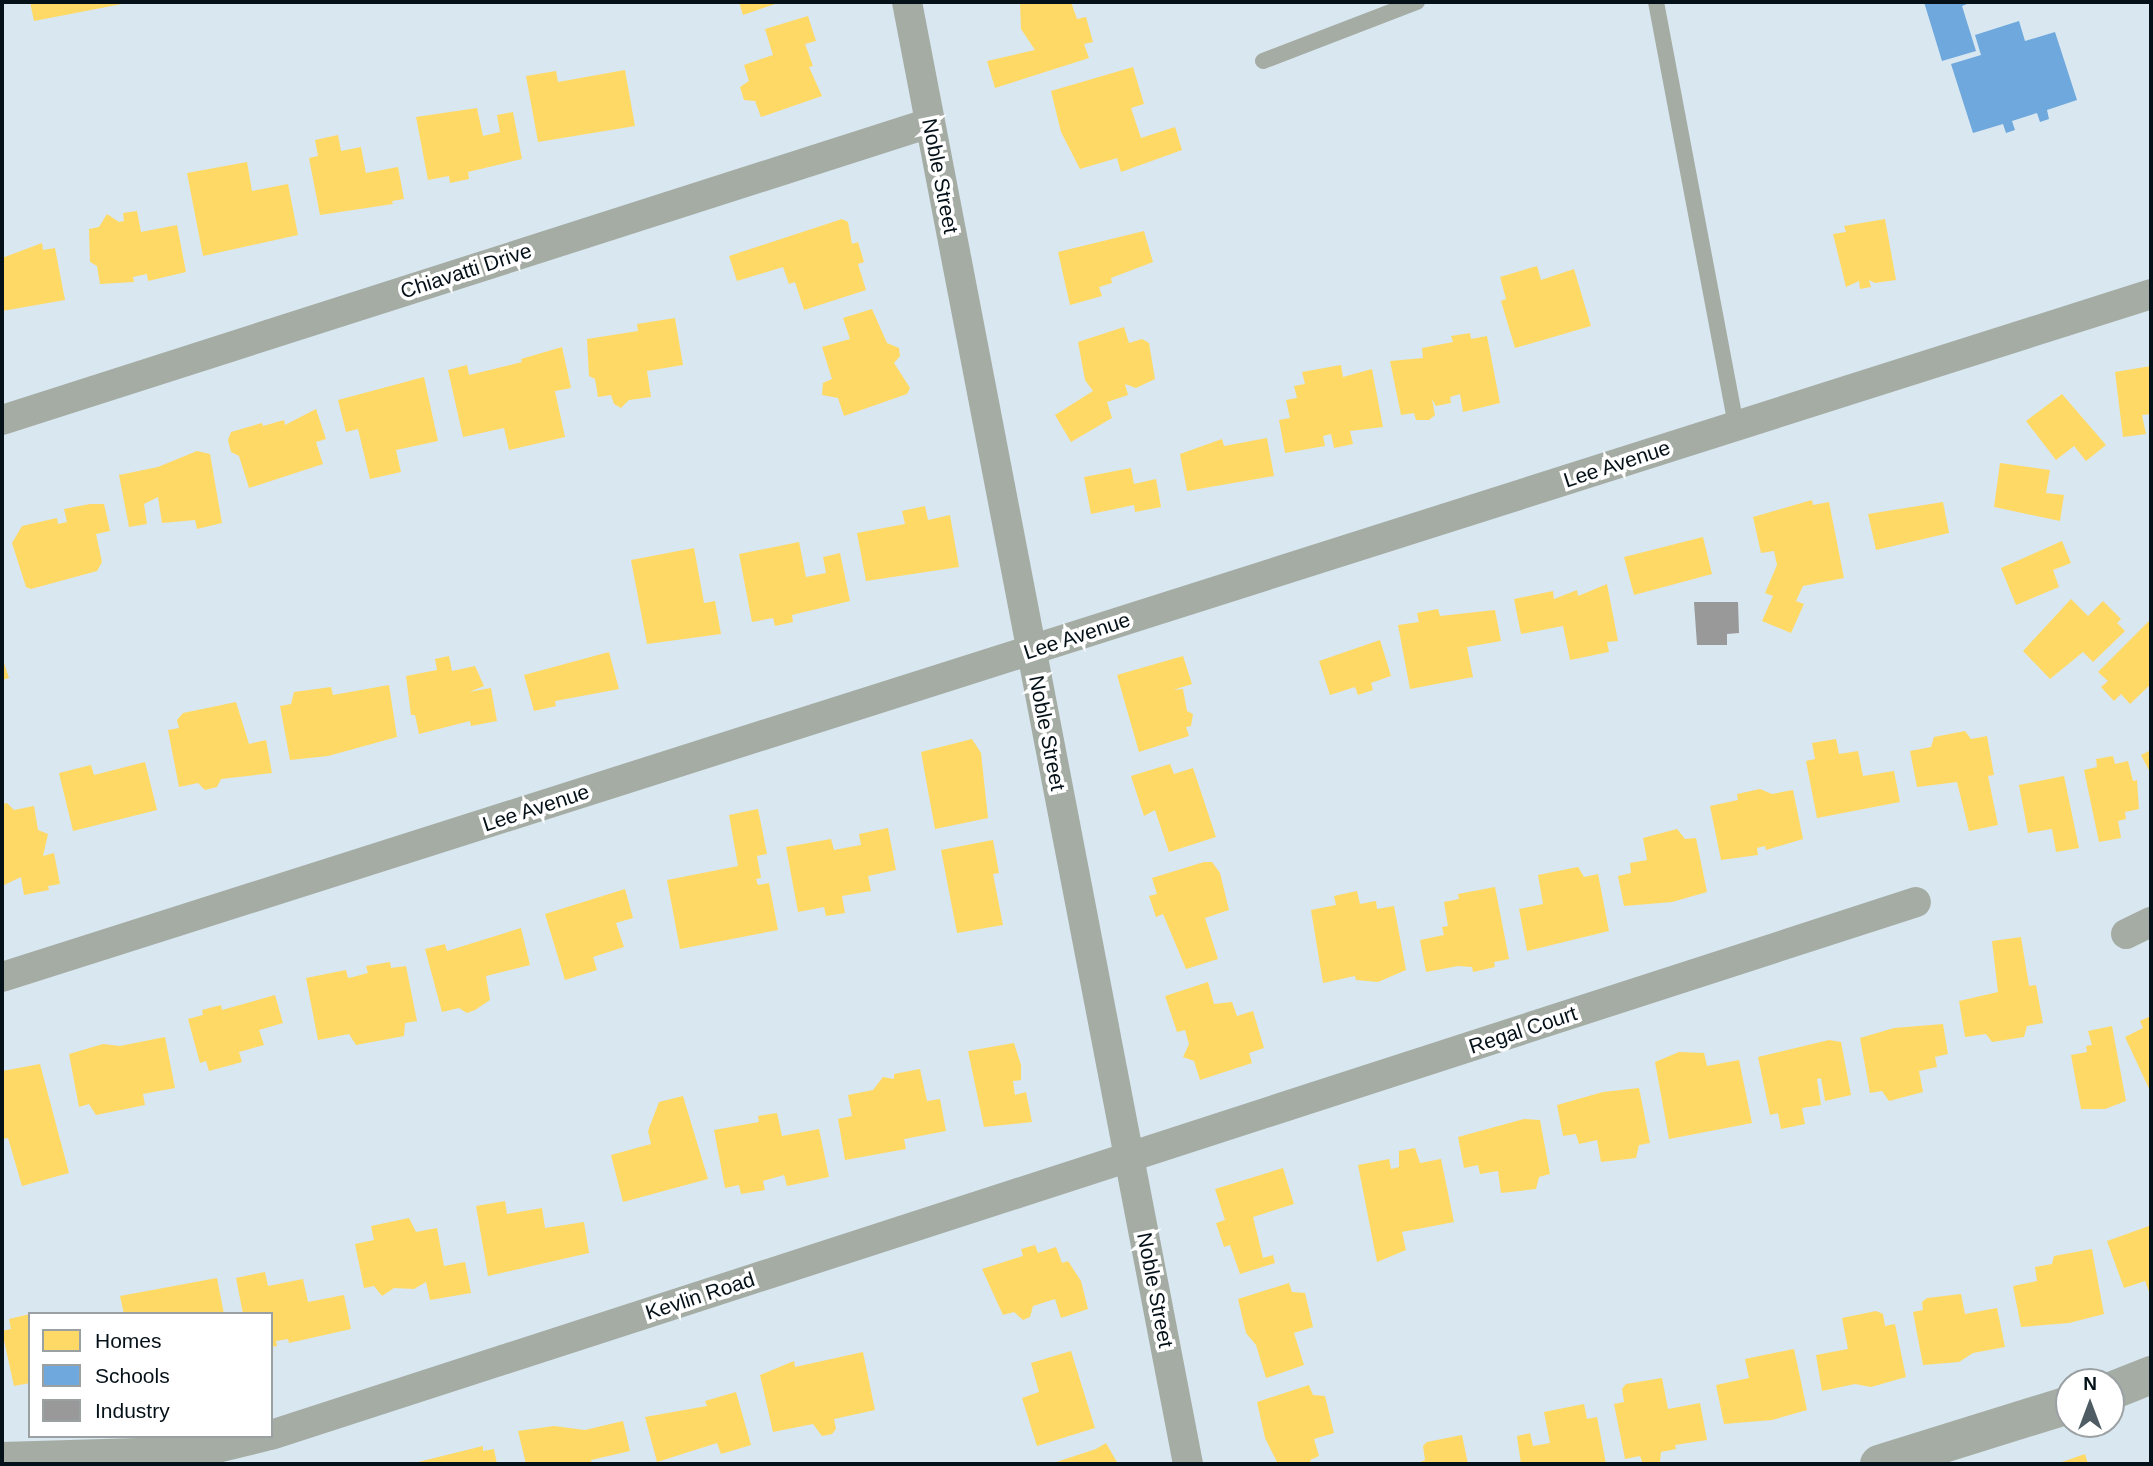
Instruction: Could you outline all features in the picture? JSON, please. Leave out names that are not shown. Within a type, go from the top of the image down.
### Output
[{"type":"street","name":"Noble Street","points":[[906,2],[1188,1464]]},
{"type":"street","name":"Chiavatti Drive","points":[[2,420],[930,122]]},
{"type":"street","name":"Lee Avenue","points":[[2,977],[2151,294]]},
{"type":"street","name":"Regal Court","points":[[1129,1158],[1916,902]]},
{"type":"street","name":"Kevlin Road","points":[[273,1433],[1129,1158]]},
{"type":"street","points":[[2125,1385],[2151,1375]]},
{"type":"street","points":[[1879,1464],[1961,1452],[2055,1411]]},
{"type":"street","points":[[2,1457],[71,1459],[205,1451],[258,1438]]},
{"type":"lane","points":[[1263,61],[1416,2]]},
{"type":"lane","points":[[1656,2],[1736,425]]},
{"type":"building: Homes","points":[[30,2],[127,2],[127,3],[34,21]]},
{"type":"building: Homes","points":[[739,2],[781,2],[743,15]]},
{"type":"building: Homes","points":[[1071,2],[1077,19],[1086,17],[1093,42],[1084,44],[1089,58],[995,88],[987,61],[1035,50],[1021,29],[1020,3]]},
{"type":"building: Homes","points":[[808,16],[816,41],[805,44],[813,66],[809,67],[822,96],[761,117],[755,101],[744,100],[740,87],[749,81],[744,65],[773,55],[765,29]]},
{"type":"building: Homes","points":[[1133,67],[1144,104],[1131,108],[1141,138],[1175,127],[1182,150],[1121,172],[1117,158],[1080,169],[1061,132],[1051,91]]},
{"type":"building: Homes","points":[[625,70],[635,126],[538,142],[526,76],[556,71],[558,82]]},
{"type":"building: Homes","points":[[477,108],[483,136],[500,132],[497,115],[513,112],[522,159],[468,172],[469,179],[450,183],[449,176],[428,180],[416,117]]},
{"type":"building: Homes","points":[[338,135],[341,151],[361,147],[366,173],[398,167],[404,199],[392,201],[393,204],[320,215],[309,158],[318,156],[315,140]]},
{"type":"building: Homes","points":[[247,162],[252,191],[288,184],[298,235],[203,256],[187,173]]},
{"type":"building: Homes","points":[[137,211],[141,232],[177,225],[186,272],[148,281],[147,274],[133,277],[134,282],[100,284],[97,266],[90,262],[89,229],[99,227],[107,214],[119,222],[124,221],[123,213]]},
{"type":"building: Homes","points":[[842,219],[848,222],[852,244],[858,242],[864,262],[858,264],[866,290],[804,310],[795,282],[789,284],[783,267],[737,281],[729,256]]},
{"type":"building: Homes","points":[[1885,219],[1896,280],[1875,283],[1869,280],[1871,287],[1860,289],[1859,281],[1846,287],[1833,234],[1846,232],[1844,226]]},
{"type":"building: Homes","points":[[1144,231],[1153,262],[1111,278],[1112,283],[1099,287],[1102,296],[1070,305],[1058,252]]},
{"type":"building: Homes","points":[[42,243],[43,250],[55,248],[65,300],[2,311],[2,258]]},
{"type":"building: Homes","points":[[1537,266],[1541,280],[1574,269],[1591,326],[1515,348],[1501,301],[1506,299],[1500,277]]},
{"type":"building: Homes","points":[[872,309],[887,343],[899,348],[900,356],[894,363],[910,388],[907,394],[844,416],[838,398],[822,395],[823,383],[832,379],[822,347],[850,339],[843,318]]},
{"type":"building: Homes","points":[[675,318],[683,365],[647,371],[651,397],[629,400],[621,408],[614,404],[611,395],[598,397],[595,379],[589,376],[587,339],[638,331],[637,324]]},
{"type":"building: Homes","points":[[1124,327],[1129,343],[1142,339],[1149,343],[1155,379],[1136,388],[1125,384],[1128,395],[1107,402],[1112,418],[1071,442],[1055,415],[1093,391],[1085,380],[1078,342]]},
{"type":"building: Homes","points":[[1470,333],[1471,339],[1487,336],[1500,403],[1463,412],[1460,394],[1450,397],[1451,403],[1436,406],[1432,399],[1435,415],[1429,420],[1416,420],[1414,413],[1401,415],[1390,361],[1423,358],[1422,348],[1453,342],[1451,336]]},
{"type":"building: Homes","points":[[562,347],[571,388],[555,391],[565,437],[509,450],[504,428],[463,437],[448,370],[467,365],[469,375],[522,362],[521,359]]},
{"type":"building: Homes","points":[[1341,365],[1343,377],[1372,369],[1383,427],[1350,431],[1353,444],[1334,448],[1331,434],[1323,436],[1325,446],[1285,453],[1279,420],[1290,418],[1286,400],[1297,398],[1294,386],[1305,384],[1302,372]]},
{"type":"building: Homes","points":[[2151,366],[2151,414],[2142,415],[2146,434],[2123,437],[2115,372]]},
{"type":"building: Homes","points":[[424,377],[438,441],[396,450],[401,472],[370,479],[358,429],[346,432],[338,400]]},
{"type":"building: Homes","points":[[2062,394],[2106,445],[2086,461],[2074,446],[2056,460],[2026,421]]},
{"type":"building: Homes","points":[[316,409],[326,439],[316,442],[323,464],[249,488],[239,456],[231,452],[228,440],[231,432],[284,420],[285,425]]},
{"type":"building: Homes","points":[[1267,438],[1274,476],[1187,491],[1180,454],[1222,439],[1224,446]]},
{"type":"building: Homes","points":[[197,451],[210,454],[222,523],[197,529],[195,520],[162,523],[158,497],[144,504],[147,524],[129,527],[119,475],[158,467]]},
{"type":"building: Homes","points":[[2000,463],[2050,470],[2046,493],[2064,495],[2060,521],[1994,507]]},
{"type":"building: Homes","points":[[1131,468],[1134,484],[1156,479],[1161,507],[1135,512],[1134,505],[1091,514],[1084,477]]},
{"type":"building: Homes","points":[[1812,500],[1813,505],[1829,502],[1844,578],[1803,586],[1796,601],[1804,604],[1791,633],[1762,621],[1773,596],[1765,593],[1777,565],[1774,551],[1761,553],[1753,517]]},
{"type":"building: Homes","points":[[1943,502],[1949,533],[1876,550],[1868,514]]},
{"type":"building: Homes","points":[[104,504],[110,531],[96,534],[102,562],[97,571],[31,589],[26,587],[12,543],[22,526],[57,518],[58,524],[67,522],[64,509]]},
{"type":"building: Homes","points":[[925,506],[928,520],[950,515],[959,567],[866,581],[857,533],[905,524],[902,511]]},
{"type":"building: Homes","points":[[1703,537],[1712,574],[1634,595],[1624,557]]},
{"type":"building: Homes","points":[[2062,541],[2071,563],[2053,570],[2059,587],[2016,605],[2001,568]]},
{"type":"building: Homes","points":[[799,542],[806,577],[826,573],[823,557],[840,553],[850,601],[792,615],[793,622],[775,626],[773,618],[752,622],[739,554]]},
{"type":"building: Homes","points":[[694,548],[704,603],[715,601],[721,634],[647,644],[631,560]]},
{"type":"building: Homes","points":[[1607,584],[1618,641],[1607,642],[1609,652],[1570,660],[1563,626],[1521,634],[1514,599],[1553,591],[1554,599],[1577,590],[1578,596]]},
{"type":"building: Homes","points":[[2071,599],[2088,616],[2103,601],[2121,619],[2117,623],[2125,631],[2093,662],[2083,652],[2050,679],[2023,651]]},
{"type":"building: Homes","points":[[1438,609],[1440,616],[1495,610],[1501,641],[1467,647],[1473,677],[1410,689],[1398,625],[1419,622],[1417,613]]},
{"type":"building: Homes","points":[[2151,619],[2151,684],[2130,704],[2121,694],[2114,701],[2101,687],[2108,681],[2098,672]]},
{"type":"building: Homes","points":[[1380,640],[1391,676],[1371,683],[1373,690],[1358,695],[1355,687],[1330,695],[1319,661]]},
{"type":"building: Homes","points":[[609,652],[619,689],[555,701],[556,706],[534,711],[524,675]]},
{"type":"building: Homes","points":[[449,656],[452,671],[475,666],[484,686],[469,692],[491,688],[497,721],[471,726],[470,721],[419,734],[415,715],[411,715],[406,676],[437,670],[435,659]]},
{"type":"building: Homes","points":[[1183,656],[1192,684],[1173,690],[1183,689],[1187,711],[1193,714],[1191,726],[1186,727],[1189,736],[1139,752],[1117,675]]},
{"type":"building: Homes","points":[[2,657],[9,678],[2,680]]},
{"type":"building: Homes","points":[[389,685],[397,737],[328,756],[290,760],[280,706],[291,704],[294,692],[331,687],[333,695]]},
{"type":"building: Homes","points":[[236,702],[249,744],[266,740],[272,773],[221,779],[217,787],[205,790],[198,783],[179,787],[168,730],[179,728],[177,720],[183,713]]},
{"type":"building: Homes","points":[[1965,731],[1971,739],[1987,736],[1994,775],[1988,776],[1998,825],[1969,831],[1957,782],[1917,787],[1910,751],[1931,747],[1934,737]]},
{"type":"building: Homes","points":[[972,739],[981,753],[988,818],[935,829],[921,752]]},
{"type":"building: Homes","points":[[1836,739],[1839,754],[1858,751],[1863,776],[1894,771],[1900,802],[1817,818],[1806,761],[1815,759],[1812,743]]},
{"type":"building: Homes","points":[[2151,750],[2151,774],[2141,755]]},
{"type":"building: Homes","points":[[2113,756],[2115,764],[2128,761],[2133,781],[2137,780],[2139,809],[2125,812],[2126,819],[2118,821],[2121,838],[2099,842],[2084,770],[2097,767],[2096,759]]},
{"type":"building: Homes","points":[[145,762],[157,810],[73,831],[59,773],[91,765],[94,775]]},
{"type":"building: Homes","points":[[1170,764],[1174,774],[1193,768],[1216,837],[1169,852],[1155,810],[1144,816],[1131,776]]},
{"type":"building: Homes","points":[[2064,776],[2079,848],[2056,852],[2052,829],[2028,833],[2019,785]]},
{"type":"building: Homes","points":[[1760,789],[1772,794],[1793,790],[1803,839],[1766,850],[1765,846],[1757,848],[1758,855],[1721,860],[1710,806],[1738,800],[1737,794]]},
{"type":"building: Homes","points":[[7,803],[14,810],[34,806],[38,830],[48,834],[43,856],[54,853],[60,884],[48,886],[49,890],[24,895],[21,877],[2,886],[2,804]]},
{"type":"building: Homes","points":[[758,809],[767,854],[757,856],[761,878],[756,879],[758,885],[769,883],[778,930],[680,949],[667,880],[738,866],[729,815]]},
{"type":"building: Homes","points":[[888,828],[896,870],[868,876],[871,891],[842,896],[845,913],[826,916],[824,907],[798,912],[786,847],[831,839],[834,850],[861,845],[859,834]]},
{"type":"building: Homes","points":[[1677,829],[1685,839],[1696,838],[1707,892],[1672,902],[1624,906],[1618,876],[1631,873],[1630,863],[1647,860],[1643,838]]},
{"type":"building: Homes","points":[[993,840],[999,873],[993,874],[1003,925],[957,933],[941,850]]},
{"type":"building: Homes","points":[[1212,862],[1220,873],[1229,910],[1205,918],[1218,959],[1186,969],[1163,914],[1156,917],[1149,896],[1157,894],[1152,878]]},
{"type":"building: Homes","points":[[1578,867],[1584,877],[1598,874],[1609,931],[1527,951],[1519,909],[1543,904],[1538,875]]},
{"type":"building: Homes","points":[[1495,887],[1509,959],[1494,962],[1495,967],[1473,972],[1472,967],[1458,966],[1426,972],[1420,940],[1444,935],[1442,927],[1448,926],[1444,902],[1459,899],[1458,894]]},
{"type":"building: Homes","points":[[625,889],[633,918],[616,923],[624,947],[593,957],[597,970],[565,980],[545,914]]},
{"type":"building: Homes","points":[[1357,891],[1360,904],[1376,901],[1377,909],[1394,906],[1406,970],[1378,982],[1356,980],[1355,976],[1323,983],[1311,910],[1336,905],[1334,896]]},
{"type":"building: Homes","points":[[521,928],[530,965],[486,976],[490,1000],[475,1010],[467,1013],[459,1008],[442,1012],[425,949],[445,944],[447,951]]},
{"type":"building: Homes","points":[[2021,937],[2029,986],[2036,985],[2043,1023],[2027,1026],[2024,1037],[1992,1042],[1986,1034],[1965,1037],[1959,1001],[1998,992],[1992,941]]},
{"type":"building: Homes","points":[[390,962],[391,968],[406,966],[417,1021],[405,1023],[404,1036],[356,1045],[349,1034],[318,1040],[306,978],[346,970],[348,978],[368,973],[366,966]]},
{"type":"building: Homes","points":[[1208,982],[1214,1004],[1232,1002],[1237,1016],[1253,1011],[1264,1048],[1249,1053],[1252,1063],[1200,1080],[1194,1061],[1183,1057],[1189,1044],[1185,1030],[1177,1032],[1165,996]]},
{"type":"building: Homes","points":[[275,995],[283,1023],[259,1030],[264,1045],[239,1052],[242,1062],[209,1071],[206,1061],[200,1063],[188,1019],[203,1015],[202,1010],[221,1005],[222,1010]]},
{"type":"building: Homes","points":[[2151,1016],[2151,1093],[2125,1037],[2143,1028],[2140,1021]]},
{"type":"building: Homes","points":[[1943,1024],[1948,1054],[1935,1057],[1937,1067],[1919,1071],[1923,1092],[1889,1101],[1882,1091],[1870,1093],[1860,1038],[1894,1028]]},
{"type":"building: Homes","points":[[2112,1026],[2126,1101],[2105,1109],[2081,1109],[2071,1055],[2087,1052],[2086,1046],[2092,1045],[2088,1031]]},
{"type":"building: Homes","points":[[165,1037],[175,1088],[143,1094],[145,1105],[96,1115],[89,1104],[79,1107],[69,1054],[103,1044],[120,1046]]},
{"type":"building: Homes","points":[[1829,1040],[1841,1042],[1851,1095],[1825,1101],[1821,1078],[1817,1079],[1821,1105],[1802,1108],[1805,1124],[1781,1129],[1778,1113],[1770,1115],[1758,1057]]},
{"type":"building: Homes","points":[[1014,1043],[1021,1065],[1021,1080],[1013,1081],[1015,1095],[1026,1092],[1032,1122],[984,1127],[968,1051]]},
{"type":"building: Homes","points":[[1679,1052],[1704,1053],[1707,1066],[1739,1060],[1752,1123],[1669,1139],[1655,1062]]},
{"type":"building: Homes","points":[[40,1064],[69,1173],[22,1186],[8,1138],[2,1139],[2,1071]]},
{"type":"building: Homes","points":[[920,1069],[927,1101],[940,1099],[946,1131],[904,1139],[906,1149],[845,1160],[838,1119],[852,1116],[848,1095],[873,1090],[883,1077],[894,1079],[894,1074]]},
{"type":"building: Homes","points":[[1639,1088],[1650,1143],[1639,1145],[1636,1158],[1601,1162],[1597,1140],[1579,1144],[1576,1134],[1563,1136],[1557,1105],[1603,1092]]},
{"type":"building: Homes","points":[[683,1096],[708,1179],[623,1202],[611,1155],[651,1144],[648,1131],[659,1102]]},
{"type":"building: Homes","points":[[777,1113],[782,1136],[819,1129],[829,1177],[787,1186],[784,1175],[763,1181],[765,1190],[741,1194],[739,1185],[725,1188],[714,1130],[759,1122],[758,1116]]},
{"type":"building: Homes","points":[[1524,1119],[1540,1120],[1550,1174],[1539,1177],[1536,1189],[1501,1193],[1498,1171],[1480,1174],[1478,1165],[1464,1168],[1458,1137]]},
{"type":"building: Homes","points":[[1415,1148],[1420,1163],[1441,1159],[1454,1222],[1402,1232],[1406,1250],[1377,1262],[1358,1165],[1389,1159],[1391,1169],[1399,1167],[1399,1151]]},
{"type":"building: Homes","points":[[1283,1168],[1294,1204],[1253,1217],[1263,1258],[1273,1255],[1275,1263],[1240,1274],[1230,1245],[1224,1247],[1216,1223],[1225,1220],[1215,1189]]},
{"type":"building: Homes","points":[[505,1201],[507,1214],[542,1208],[545,1228],[584,1222],[589,1253],[488,1276],[476,1206]]},
{"type":"building: Homes","points":[[409,1218],[416,1232],[437,1228],[444,1266],[465,1262],[471,1293],[430,1300],[426,1282],[414,1289],[394,1288],[382,1296],[374,1286],[364,1288],[355,1244],[374,1240],[371,1226]]},
{"type":"building: Homes","points":[[2149,1226],[2151,1297],[2145,1281],[2124,1288],[2107,1241]]},
{"type":"building: Homes","points":[[1035,1245],[1038,1253],[1056,1247],[1062,1263],[1068,1261],[1081,1281],[1088,1309],[1061,1318],[1055,1299],[1033,1306],[1030,1317],[1023,1320],[1014,1312],[1003,1315],[982,1269],[1023,1256],[1021,1249]]},
{"type":"building: Homes","points":[[2092,1249],[2104,1314],[2069,1323],[2021,1327],[2013,1286],[2037,1281],[2035,1267],[2052,1264],[2054,1256]]},
{"type":"building: Homes","points":[[265,1272],[268,1286],[303,1279],[308,1302],[344,1295],[351,1329],[289,1343],[288,1339],[276,1341],[277,1346],[273,1347],[273,1312],[243,1312],[236,1278]]},
{"type":"building: Homes","points":[[217,1278],[224,1312],[124,1312],[120,1296]]},
{"type":"building: Homes","points":[[1289,1283],[1292,1292],[1305,1293],[1313,1327],[1294,1333],[1304,1365],[1266,1378],[1256,1345],[1246,1333],[1238,1299]]},
{"type":"building: Homes","points":[[1961,1294],[1965,1314],[1997,1308],[2005,1347],[1973,1353],[1959,1362],[1923,1365],[1913,1312],[1923,1310],[1922,1302],[1927,1298]]},
{"type":"building: Homes","points":[[1876,1311],[1883,1314],[1885,1326],[1895,1324],[1906,1377],[1871,1387],[1855,1384],[1822,1391],[1816,1355],[1848,1349],[1842,1318]]},
{"type":"building: Homes","points":[[28,1314],[28,1383],[14,1386],[2,1331],[11,1329],[9,1319]]},
{"type":"building: Homes","points":[[1794,1349],[1807,1410],[1772,1420],[1724,1424],[1716,1385],[1749,1378],[1745,1359]]},
{"type":"building: Homes","points":[[1071,1351],[1095,1428],[1037,1446],[1022,1398],[1039,1392],[1031,1363]]},
{"type":"building: Homes","points":[[863,1352],[875,1410],[834,1419],[836,1429],[832,1434],[822,1436],[813,1424],[773,1432],[760,1375],[794,1361],[795,1367]]},
{"type":"building: Homes","points":[[1662,1378],[1668,1409],[1700,1403],[1707,1440],[1675,1445],[1676,1449],[1661,1452],[1660,1462],[1643,1464],[1640,1456],[1625,1459],[1614,1404],[1624,1402],[1622,1389],[1626,1384]]},
{"type":"building: Homes","points":[[1309,1385],[1313,1395],[1325,1396],[1334,1433],[1314,1439],[1319,1456],[1310,1460],[1312,1464],[1278,1464],[1265,1438],[1257,1402]]},
{"type":"building: Homes","points":[[736,1392],[751,1445],[721,1454],[717,1443],[657,1462],[645,1417],[707,1406],[705,1401]]},
{"type":"building: Homes","points":[[1584,1404],[1587,1419],[1597,1417],[1606,1464],[1521,1464],[1517,1436],[1530,1433],[1533,1446],[1550,1443],[1544,1412]]},
{"type":"building: Homes","points":[[623,1421],[630,1451],[591,1460],[592,1464],[526,1464],[518,1431],[554,1426],[585,1430]]},
{"type":"building: Homes","points":[[1462,1435],[1468,1464],[1416,1464],[1425,1460],[1423,1446],[1427,1442]]},
{"type":"building: Homes","points":[[1106,1443],[1118,1464],[1050,1464],[1096,1449]]},
{"type":"building: Homes","points":[[483,1446],[483,1451],[494,1449],[497,1464],[410,1464]]},
{"type":"building: Homes","points":[[2085,1454],[2088,1464],[2056,1464]]},
{"type":"building: Schools","points":[[1924,2],[1972,2],[1962,6],[1976,51],[1942,61]]},
{"type":"building: Schools","points":[[2019,21],[2025,41],[2055,32],[2077,100],[2047,110],[2049,119],[2040,122],[2037,113],[2012,121],[2015,130],[2006,133],[2003,124],[1973,133],[1951,64],[1981,55],[1975,35]]},
{"type":"building: Industry","points":[[1694,602],[1738,602],[1739,633],[1727,634],[1727,645],[1697,645]]}]
